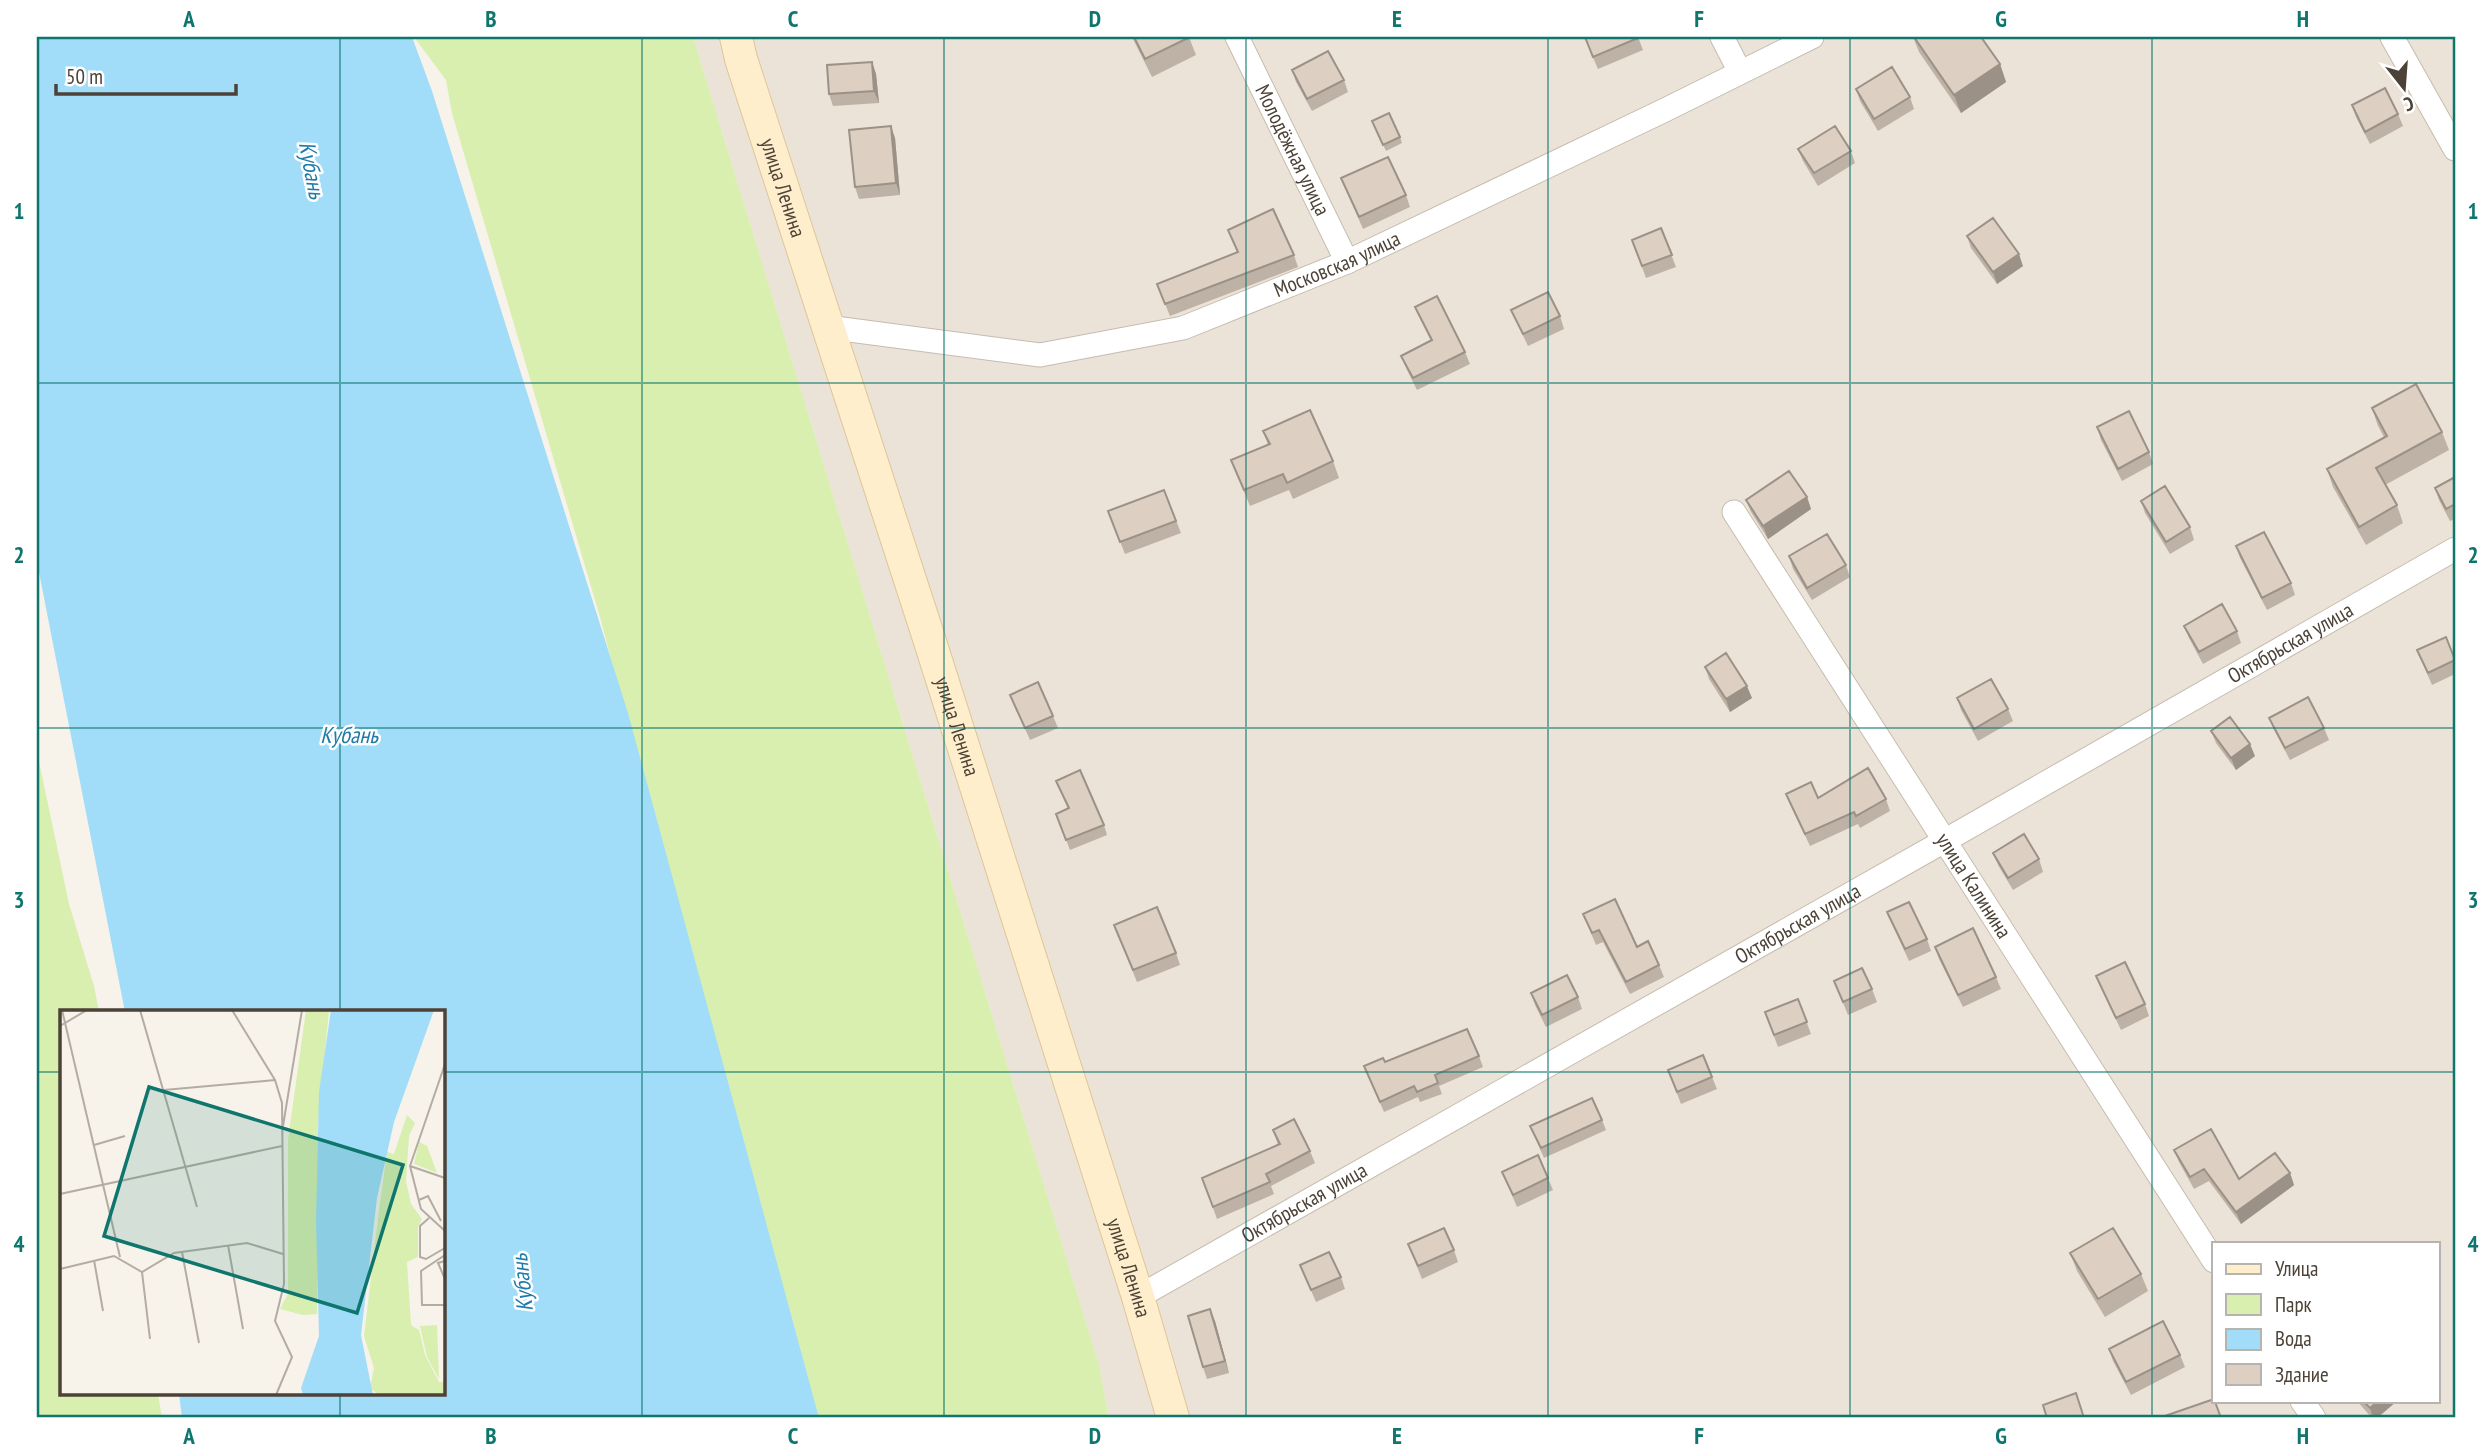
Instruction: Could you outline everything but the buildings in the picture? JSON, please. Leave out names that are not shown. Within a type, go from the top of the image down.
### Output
[{"type":"street","name":"улица Ленина","points":[[736,37],[1138,1297],[1173,1418]]},
{"type":"street","name":"Молодёжная улица","points":[[1237,37],[1347,262]]},
{"type":"street","points":[[1722,37],[1740,72]]},
{"type":"street","name":"Московская улица","points":[[827,327],[1040,355],[1183,328],[1347,262],[1812,37]]},
{"type":"street","points":[[2392,37],[2455,149]]},
{"type":"street","name":"улица Калинина","points":[[1734,512],[2212,1258]]},
{"type":"street","name":"Октябрьская улица","points":[[1138,1297],[2455,549]]},
{"type":"street","points":[[2303,1402],[2314,1418]]},
{"type":"shaded area","points":[[693,37],[2455,37],[2455,1418],[1109,1418],[1099,1365]]},
{"type":"green space","points":[[414,37],[693,37],[1099,1365],[1109,1418],[814,1418],[792,1351],[600,617],[452,113],[446,80]]},
{"type":"green space","points":[[37,752],[69,904],[99,1010],[60,1010],[60,1396],[158,1396],[162,1418],[37,1418]]},
{"type":"water","name":"Кубань","points":[[37,37],[412,37],[432,91],[628,713],[819,1418],[182,1418],[179,1396],[444,1396],[444,1010],[125,1010],[37,562]]}]
